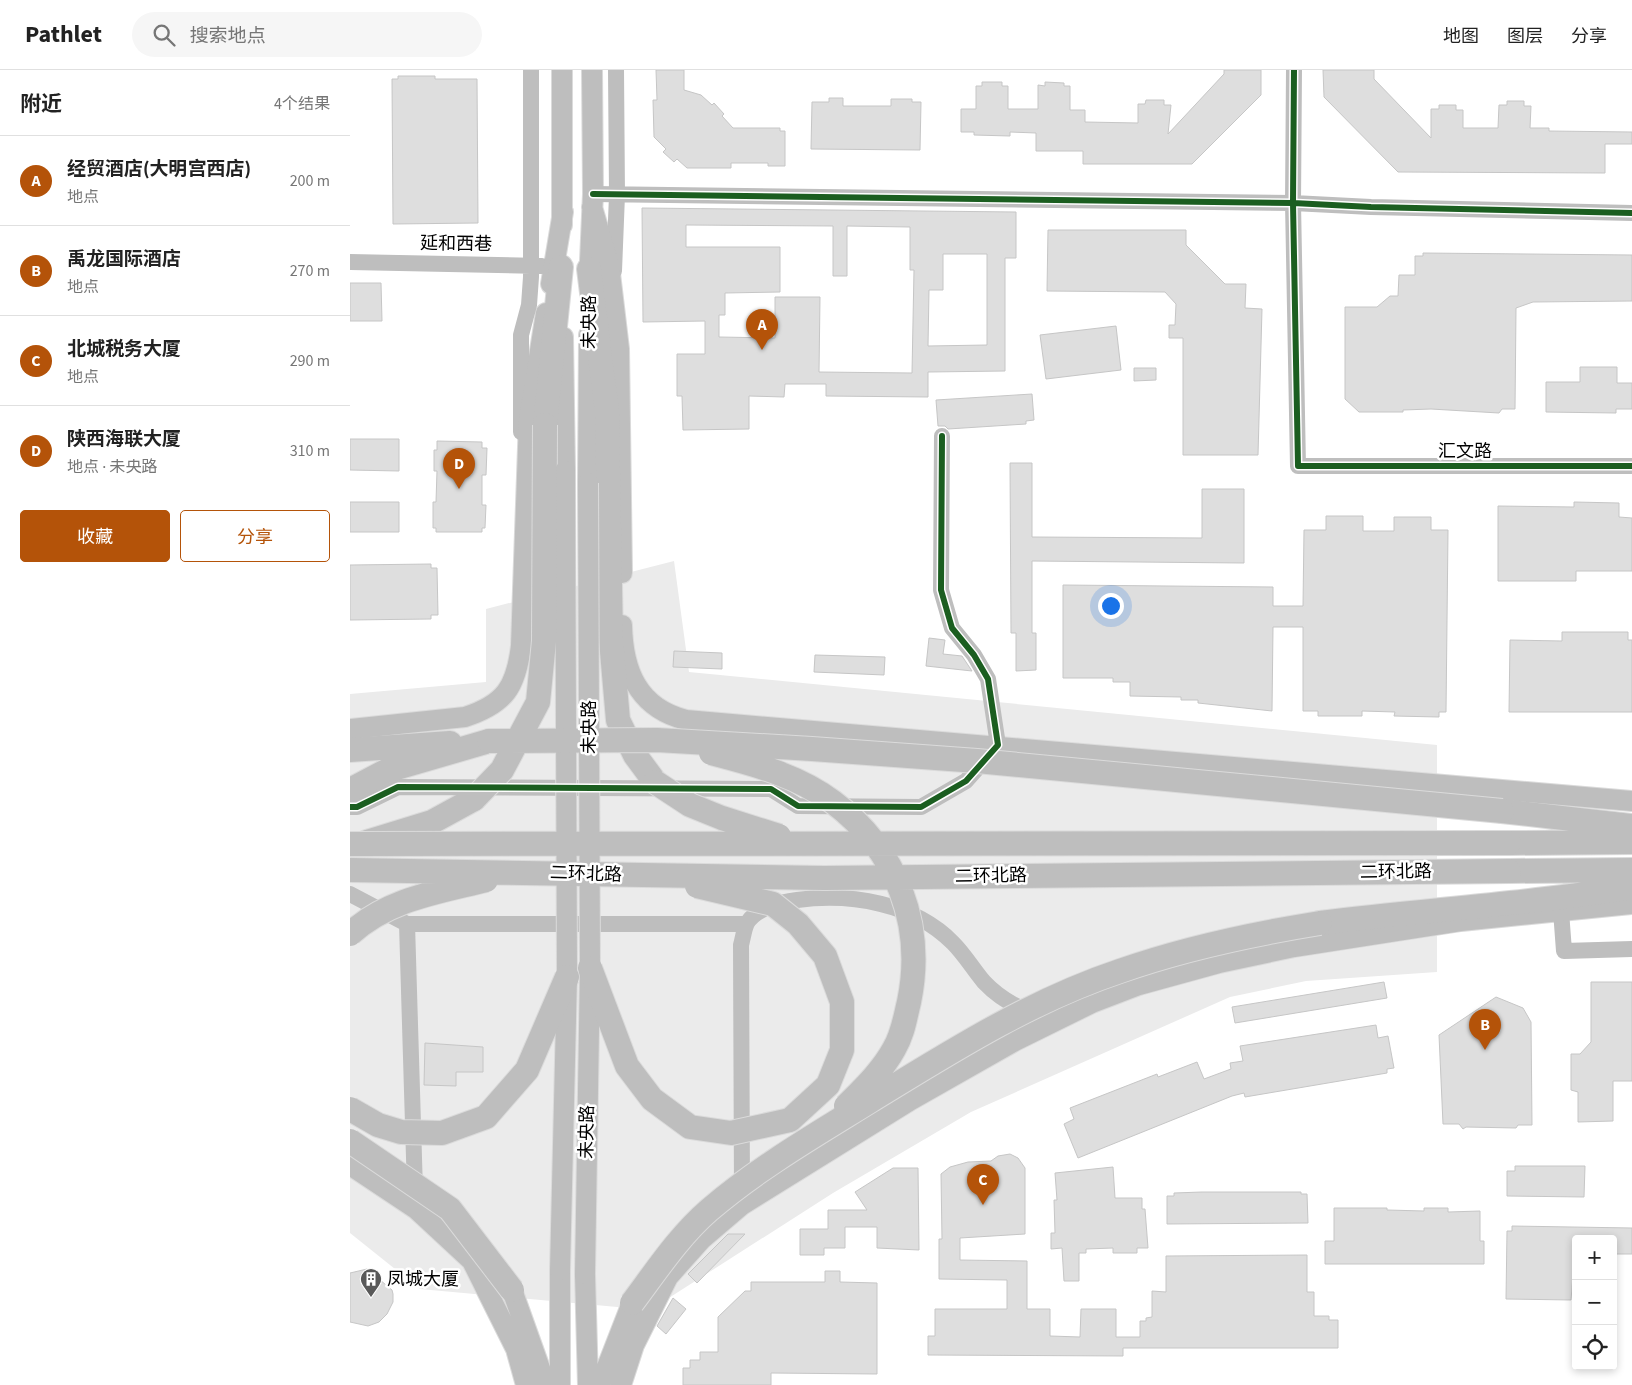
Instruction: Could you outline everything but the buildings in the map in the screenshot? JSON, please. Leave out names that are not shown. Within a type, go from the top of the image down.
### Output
[{"type":"highway","points":[[356,844],[432,822],[474,799],[502,770],[538,702],[544,641],[545,425],[557,267]]},
{"type":"highway","points":[[589,269],[607,412],[611,640],[618,720],[635,755],[655,782],[690,805],[722,818],[802,843]]},
{"type":"highway","points":[[656,740],[738,760],[778,772],[804,784],[832,802],[854,820],[888,865],[901,888],[908,908],[914,956],[914,977],[903,1028],[894,1049],[878,1072],[815,1135]]},
{"type":"highway","points":[[350,750],[489,741],[656,740],[977,760],[1502,811],[1632,826]]},
{"type":"highway","points":[[350,790],[386,771],[489,741]]},
{"type":"highway","name":"二环北路","points":[[356,844],[1632,842]]},
{"type":"highway","name":"二环北路","points":[[350,870],[824,878],[1632,870]]},
{"type":"highway","points":[[350,934],[362,922],[399,902],[519,872]]},
{"type":"highway","points":[[590,968],[627,1066],[652,1099],[690,1127],[731,1132],[790,1120],[828,1085],[842,1050],[842,1002],[825,956],[798,924],[773,904],[656,876]]},
{"type":"highway","points":[[632,1303],[684,1235],[709,1210],[815,1135],[975,1037],[1071,990],[1118,971],[1229,939],[1320,923],[1502,904],[1632,887]]},
{"type":"highway","points":[[350,1109],[378,1125],[401,1132],[442,1133],[486,1117],[527,1070],[567,977]]},
{"type":"highway","points":[[350,1141],[450,1209],[512,1290]]},
{"type":"main road","name":"未央路","points":[[588,1385],[585,1274],[590,968],[588,483],[589,269],[593,201],[592,70]]},
{"type":"main road","name":"未央路","points":[[560,74],[563,212],[557,267],[565,471],[567,977],[560,1270],[560,1385]]},
{"type":"main road","points":[[593,201],[609,265],[619,349],[622,644],[632,678],[640,693],[662,711],[686,720],[998,745],[1632,801]]},
{"type":"main road","points":[[350,729],[465,717],[482,711],[510,690],[518,669],[521,646],[529,419],[557,267]]},
{"type":"main road","points":[[621,1385],[634,1345],[668,1277],[701,1240],[742,1205],[910,1100],[1052,1022],[1139,985],[1219,963],[1294,947],[1378,933],[1632,904]]},
{"type":"main road","points":[[350,1166],[416,1209],[472,1261],[516,1349],[526,1385]]},
{"type":"main road","points":[[512,1290],[542,1374],[543,1385]]},
{"type":"main road","points":[[600,1385],[632,1303]]},
{"type":"street","points":[[527,464],[521,430],[520,366],[521,335],[529,305],[531,266],[531,70]]},
{"type":"street","points":[[592,99],[611,70]]},
{"type":"street","points":[[613,299],[617,195],[616,70]]},
{"type":"street","points":[[1293,203],[1294,70]]},
{"type":"street","points":[[593,201],[617,195],[1293,203],[1371,207],[1632,213]]},
{"type":"street","name":"汇文路","points":[[1293,203],[1298,466],[1632,466]]},
{"type":"street","name":"延和西巷","points":[[350,262],[557,267]]},
{"type":"street","points":[[350,807],[357,807],[398,787],[408,787],[772,789],[798,806],[921,807],[966,781],[998,745],[988,680],[974,655],[952,628],[941,590],[942,436]]},
{"type":"street","points":[[350,894],[407,924],[746,924]]},
{"type":"street","points":[[742,1205],[741,945],[746,924],[752,917],[768,908],[788,901],[813,898],[869,901],[897,910],[916,917],[934,927],[963,954],[985,983],[1013,1005],[1052,1022]]},
{"type":"street","points":[[1561,911],[1564,951],[1632,949]]},
{"type":"street","points":[[407,924],[416,1209]]},
{"type":"shaded area","points":[[674,561],[689,672],[1437,745],[1437,972],[1306,981],[1230,997],[971,1112],[833,1193],[650,1310],[420,1289],[350,1233],[350,694],[486,682],[486,609]]},
{"type":"cycle path","points":[[1294,70],[1293,203],[1298,466],[1632,466]]},
{"type":"cycle path","points":[[593,194],[1293,203],[1371,207],[1632,213]]},
{"type":"cycle path","points":[[350,807],[357,807],[398,787],[771,789],[798,806],[921,807],[966,781],[998,745],[988,679],[974,655],[952,628],[941,590],[942,436]]},
{"type":"place","name":"经贸酒店(大明宫西店)","points":[[762,350]]},
{"type":"place","name":"陕西海联大厦","points":[[459,489]]},
{"type":"place","name":"禹龙国际酒店","points":[[1485,1050]]},
{"type":"place","name":"北城税务大厦","points":[[983,1205]]},
{"type":"place","name":"凤城大厦","points":[[371,1298]]}]
